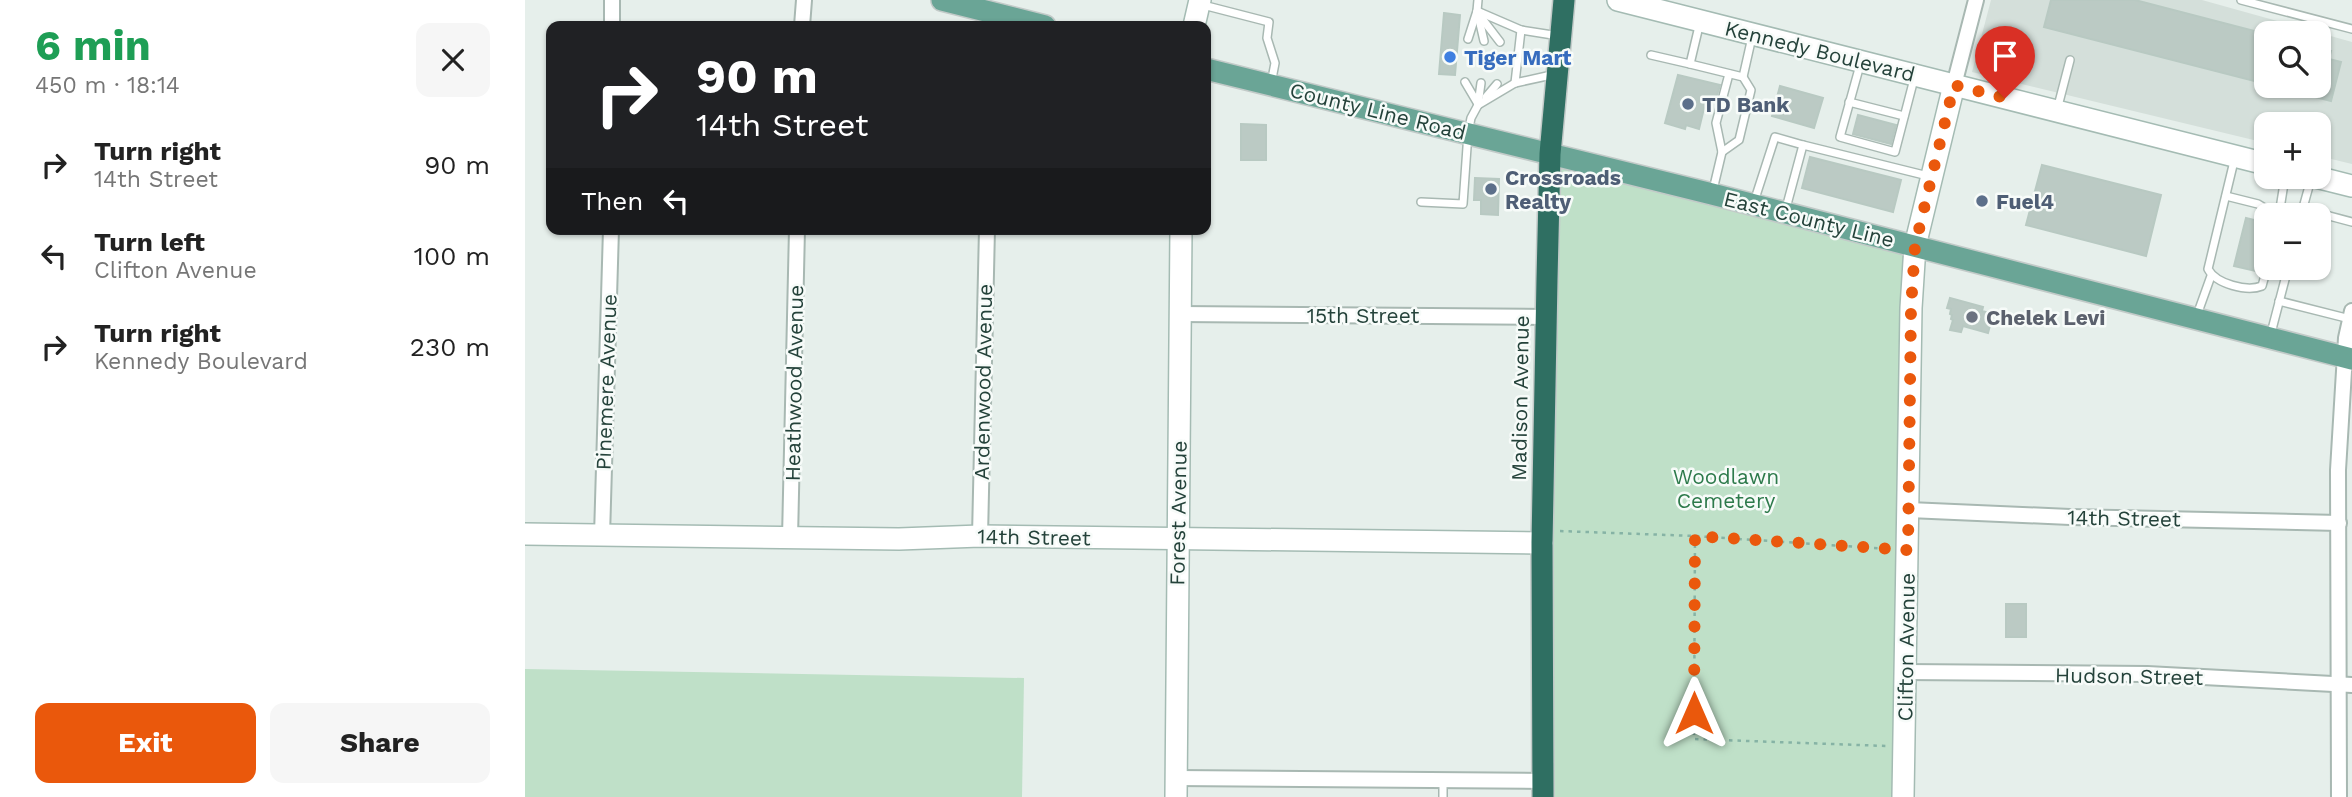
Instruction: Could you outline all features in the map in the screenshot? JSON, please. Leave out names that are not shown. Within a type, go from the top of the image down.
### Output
[{"type":"highway","name":"Madison Avenue","points":[[1544,789],[1546,317],[1551,154],[1564,0]]},
{"type":"main road","points":[[942,0],[996,20]]},
{"type":"main road","name":"County Line Road","points":[[1211,70],[1551,154]]},
{"type":"main road","name":"East County Line","points":[[1551,154],[2348,358]]},
{"type":"street","points":[[612,0],[612,21]]},
{"type":"street","points":[[802,21],[804,0]]},
{"type":"street","name":"Kennedy Boulevard","points":[[1618,0],[2254,161]]},
{"type":"street","name":"Clifton Avenue","points":[[1903,797],[1911,308],[1915,246],[1976,0]]},
{"type":"street","points":[[1195,21],[1199,2]]},
{"type":"street","points":[[2331,181],[2352,186]]},
{"type":"street","name":"Pinemere Avenue","points":[[602,536],[611,235]]},
{"type":"street","name":"Heathwood Avenue","points":[[790,538],[797,235]]},
{"type":"street","name":"Ardenwood Avenue","points":[[980,536],[987,235]]},
{"type":"street","name":"Forest Avenue","points":[[1176,787],[1181,235]]},
{"type":"street","name":"15th Street","points":[[1180,314],[1546,317]]},
{"type":"street","points":[[2339,797],[2346,685],[2346,539],[2339,523],[2338,470],[2351,315]]},
{"type":"street","name":"14th Street","points":[[1909,510],[2070,517],[2339,523]]},
{"type":"street","name":"14th Street","points":[[525,534],[899,539],[980,536],[1178,539],[1543,537]]},
{"type":"street","name":"Hudson Street","points":[[1905,672],[2147,674],[2346,685]]},
{"type":"street","points":[[1176,787],[1443,780],[1544,789]]},
{"type":"lane","points":[[1468,39],[1478,0]]},
{"type":"lane","points":[[2241,0],[2352,29]]},
{"type":"lane","points":[[1199,2],[1269,22],[1267,38],[1275,63],[1271,85]]},
{"type":"lane","points":[[1477,11],[1521,30],[1559,36]]},
{"type":"lane","points":[[1477,11],[1484,41]]},
{"type":"lane","points":[[1477,11],[1500,42]]},
{"type":"lane","points":[[1690,64],[1700,22]]},
{"type":"lane","points":[[1515,83],[1521,30]]},
{"type":"lane","points":[[1722,152],[1738,140],[1751,90],[1743,77],[1752,35]]},
{"type":"lane","points":[[1651,55],[1743,77]]},
{"type":"lane","points":[[2057,111],[2070,60]]},
{"type":"lane","points":[[1861,61],[1840,137],[1895,152],[1915,75]]},
{"type":"lane","points":[[1478,105],[1515,83],[1557,74]]},
{"type":"lane","points":[[1712,194],[1722,152],[1716,123],[1729,74]]},
{"type":"lane","points":[[1465,82],[1478,105]]},
{"type":"lane","points":[[1478,105],[1481,83]]},
{"type":"lane","points":[[1421,202],[1463,204],[1471,118],[1478,105],[1497,85]]},
{"type":"lane","points":[[1849,102],[1905,116]]},
{"type":"lane","points":[[1753,205],[1775,137],[1932,177]]},
{"type":"lane","points":[[1785,213],[1803,145]]},
{"type":"lane","points":[[2235,156],[2208,269],[2211,276],[2231,285],[2255,289],[2262,286],[2264,280]]},
{"type":"lane","points":[[2226,196],[2254,203]]},
{"type":"lane","points":[[2331,218],[2352,222]]},
{"type":"lane","points":[[2195,318],[2211,276]]},
{"type":"lane","points":[[2269,338],[2285,280]]},
{"type":"lane","points":[[2279,301],[2351,315]]},
{"type":"lane","points":[[1443,780],[1443,797]]},
{"type":"path","points":[[1543,537],[1695,536],[1908,550]]},
{"type":"path","points":[[1695,536],[1694,739],[1904,747]]},
{"type":"shaded area","points":[[1991,0],[2202,0],[2277,21],[2254,21],[2254,98],[2331,98],[2331,36],[2352,42],[2352,164],[2331,159],[2331,112],[2254,112],[2254,140],[1972,72]]},
{"type":"green space","name":"Woodlawn Cemetery","points":[[1550,154],[1915,246],[1903,797],[1543,797]]},
{"type":"green space","points":[[525,669],[1024,678],[1022,797],[525,797]]},
{"type":"building","points":[[2051,0],[2135,0],[2254,31],[2254,81],[2044,27]]},
{"type":"building","points":[[1444,13],[1460,15],[1455,75],[1439,74]]},
{"type":"building","points":[[2331,60],[2341,62],[2331,101],[2319,98],[2331,98]]},
{"type":"building","name":"TD Bank","points":[[1678,75],[1720,85],[1715,102],[1706,100],[1699,129],[1686,125],[1685,129],[1665,123]]},
{"type":"building","points":[[1780,86],[1823,98],[1814,128],[1772,116]]},
{"type":"building","points":[[1858,115],[1896,125],[1891,144],[1853,134]]},
{"type":"building","points":[[1241,124],[1266,125],[1266,160],[1241,160]]},
{"type":"building","points":[[1810,157],[1901,180],[1893,212],[1802,188]]},
{"type":"building","points":[[2042,165],[2161,195],[2146,256],[2026,225]]},
{"type":"building","points":[[1475,178],[1499,179],[1498,215],[1481,214],[1481,200],[1474,200]]},
{"type":"building","points":[[2246,218],[2254,220],[2254,271],[2234,266]]},
{"type":"building","name":"Chelek Levi","points":[[1950,298],[1983,307],[1982,311],[1993,314],[1988,333],[1963,326],[1961,332],[1950,330],[1953,320],[1951,309],[1947,308]]},
{"type":"building","points":[[2006,604],[2026,604],[2026,637],[2006,637]]},
{"type":"place","name":"Tiger Mart","points":[[1450,57]]},
{"type":"place","name":"TD Bank","points":[[1688,104]]},
{"type":"place","name":"Crossroads Realty","points":[[1491,189]]},
{"type":"place","name":"Fuel4","points":[[1982,201]]},
{"type":"place","name":"Chelek Levi","points":[[1972,317]]},
{"type":"route","points":[[1694,713],[1695,536],[1908,550],[1911,308],[1915,246],[1954,85],[2005,98]]}]
